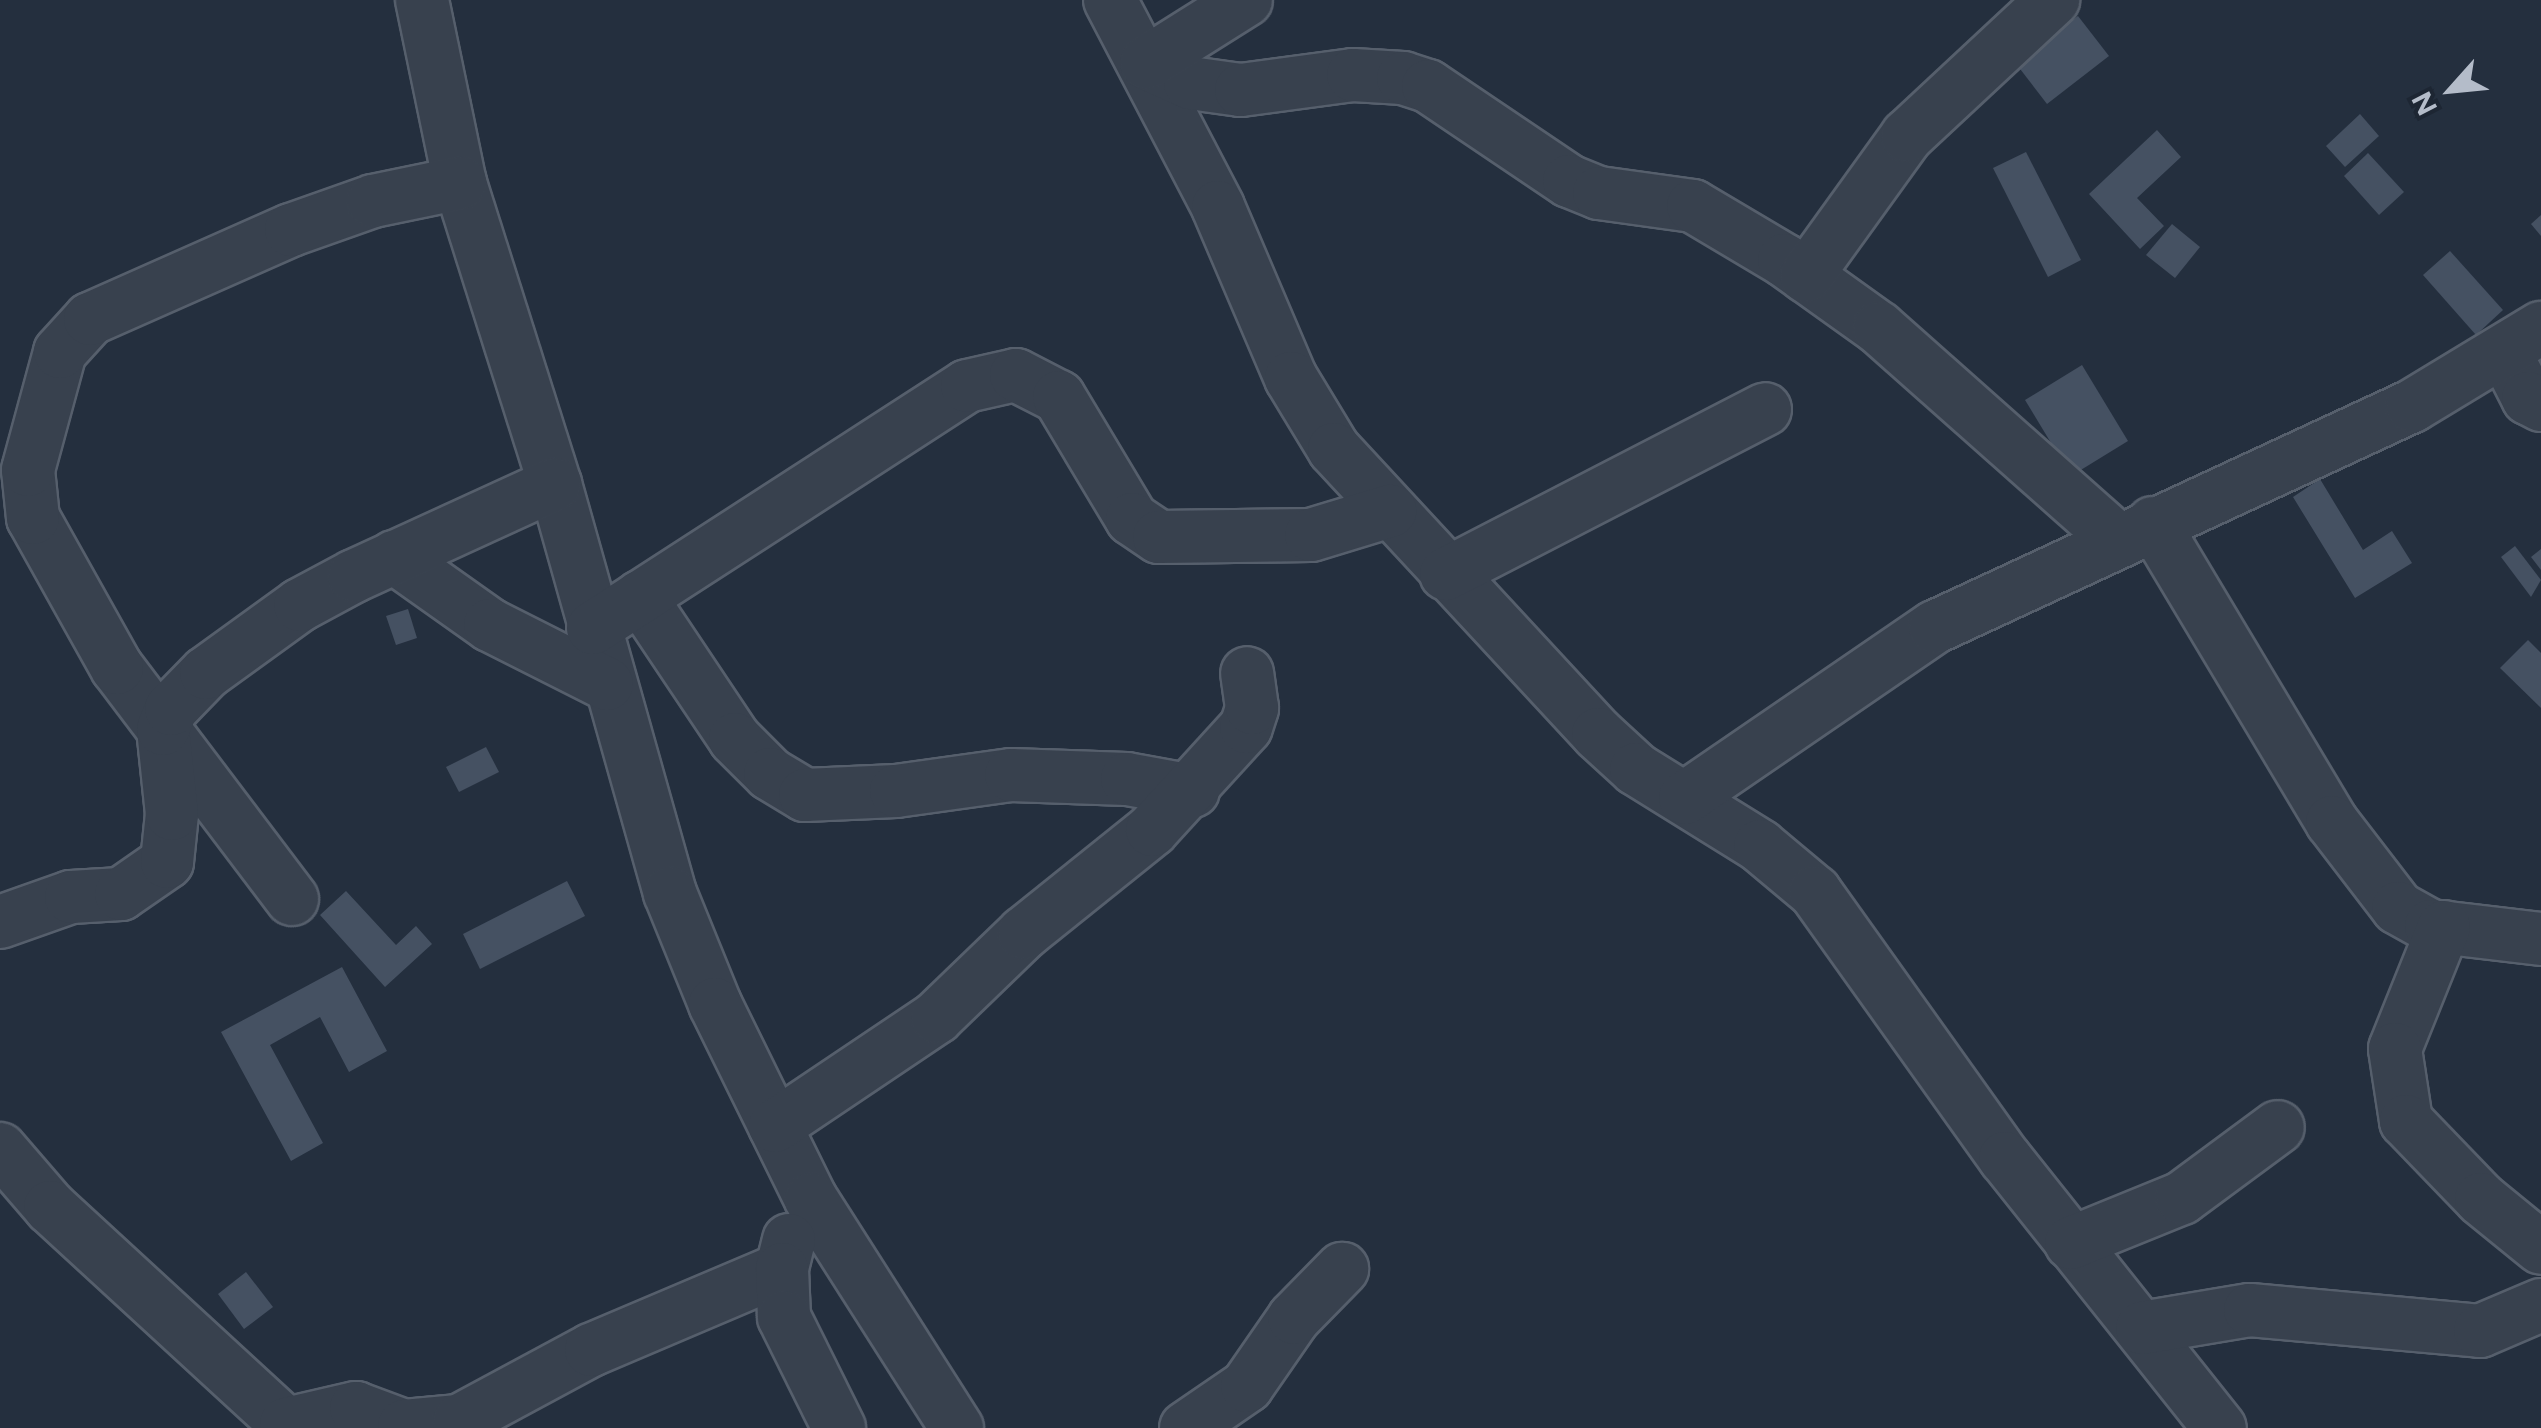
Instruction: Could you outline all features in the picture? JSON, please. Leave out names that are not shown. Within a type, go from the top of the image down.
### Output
[{"type":"street","points":[[422,0],[460,183],[556,484],[607,684],[670,893],[811,1199],[957,1428]]},
{"type":"street","points":[[1110,0],[1218,206],[1291,378],[1334,449],[1446,574],[1636,769],[1760,846],[1815,892],[2071,1243],[2220,1428]]},
{"type":"street","points":[[1146,63],[1246,0]]},
{"type":"street","points":[[1806,276],[1907,136],[2053,0]]},
{"type":"street","points":[[1146,63],[1190,83],[1241,90],[1353,75],[1403,78],[1428,86],[1569,181],[1599,193],[1693,206],[1806,276],[1879,328],[2135,531],[2367,871],[2404,914],[2444,928],[2541,939]]},
{"type":"street","points":[[292,899],[117,668],[28,504],[28,470],[65,342],[90,319],[292,230],[372,201],[460,183]]},
{"type":"street","points":[[1685,798],[1935,628],[2135,531],[2412,406],[2523,341],[2528,398],[2541,405]]},
{"type":"street","points":[[592,628],[967,386],[1016,375],[1060,397],[1132,520],[1159,538],[1311,535],[1390,511]]},
{"type":"street","points":[[1446,574],[1764,409]]},
{"type":"street","points":[[0,922],[71,897],[122,894],[167,862],[172,832],[163,730],[182,696],[248,641],[394,556],[556,484]]},
{"type":"street","points":[[394,556],[490,626],[607,684]]},
{"type":"street","points":[[640,597],[735,739],[770,774],[805,794],[896,791],[1011,775],[1127,779],[1193,791]]},
{"type":"street","points":[[775,1126],[937,1018],[1024,933],[1193,791],[1246,727],[1252,708],[1247,674]]},
{"type":"street","points":[[2444,928],[2395,1049],[2406,1121],[2481,1199],[2541,1248]]},
{"type":"street","points":[[2071,1243],[2182,1198],[2278,1126]]},
{"type":"street","points":[[0,1149],[64,1220],[286,1424],[356,1408],[404,1426],[459,1421],[591,1350],[782,1269]]},
{"type":"street","points":[[811,1199],[790,1232],[782,1269],[784,1317],[840,1428]]},
{"type":"street","points":[[1186,1428],[1247,1386],[1294,1318],[1342,1269]]},
{"type":"street","points":[[2142,1328],[2250,1310],[2480,1331],[2541,1305]]},
{"type":"building","points":[[2078,16],[2109,56],[2047,104],[2017,65]]},
{"type":"building","points":[[2360,114],[2379,136],[2345,167],[2326,146]]},
{"type":"building","points":[[2157,130],[2181,157],[2137,198],[2164,226],[2140,249],[2089,194]]},
{"type":"building","points":[[2026,152],[2081,260],[2048,277],[1993,168]]},
{"type":"building","points":[[2368,153],[2404,192],[2379,215],[2344,176]]},
{"type":"building","points":[[2541,215],[2541,236],[2531,224]]},
{"type":"building","points":[[2172,224],[2200,247],[2175,278],[2146,255]]},
{"type":"building","points":[[2450,251],[2503,310],[2476,335],[2423,275]]},
{"type":"building","points":[[2082,365],[2128,441],[2071,476],[2025,400]]},
{"type":"building","points":[[2320,479],[2363,550],[2392,531],[2412,563],[2355,598],[2293,497]]},
{"type":"building","points":[[2515,546],[2541,580],[2531,597],[2501,557]]},
{"type":"building","points":[[2541,549],[2541,570],[2531,557]]},
{"type":"building","points":[[408,609],[417,638],[396,645],[386,616]]},
{"type":"building","points":[[2528,640],[2541,653],[2541,708],[2500,668]]},
{"type":"building","points":[[486,747],[499,772],[459,792],[446,767]]},
{"type":"building","points":[[567,881],[585,916],[480,969],[463,934]]},
{"type":"building","points":[[346,891],[396,945],[416,926],[432,944],[385,987],[320,915]]},
{"type":"building","points":[[342,967],[387,1051],[349,1072],[320,1017],[270,1045],[323,1143],[291,1161],[221,1032]]},
{"type":"building","points":[[246,1272],[273,1307],[244,1329],[218,1294]]}]
